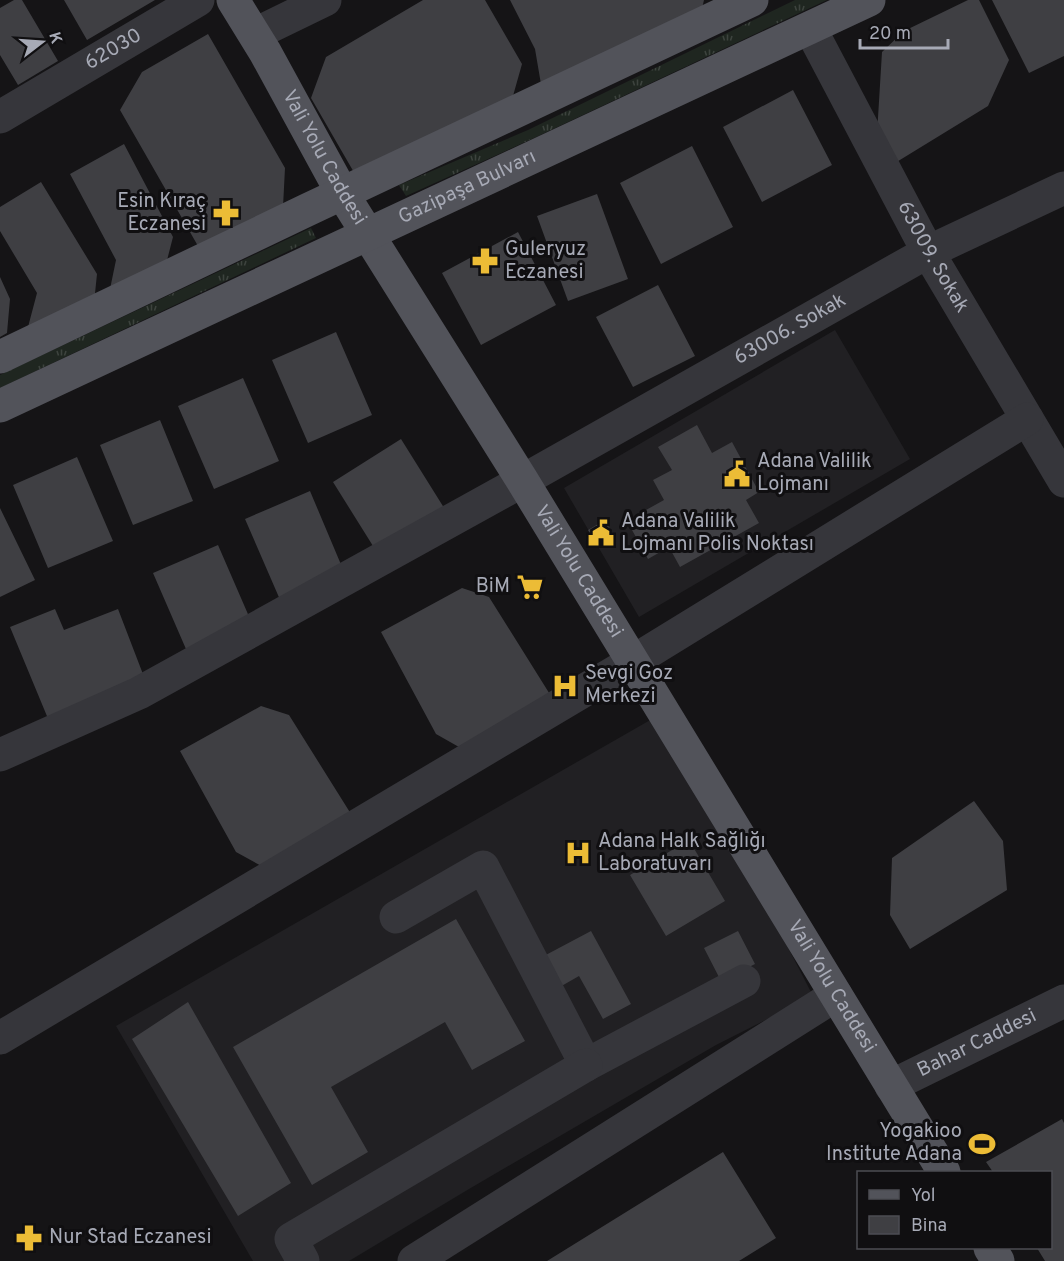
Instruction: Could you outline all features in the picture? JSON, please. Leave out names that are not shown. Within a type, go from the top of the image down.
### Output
[{"type":"main road","name":"Vali Yolu Caddesi","points":[[233,0],[255,34],[342,193],[522,480],[943,1171]]},
{"type":"main road","points":[[0,357],[752,0]]},
{"type":"main road","name":"Gazipaşa Bulvarı","points":[[0,406],[869,0]]},
{"type":"street","name":"62030","points":[[0,117],[198,0]]},
{"type":"street","points":[[255,34],[325,0]]},
{"type":"street","name":"63009. Sokak","points":[[810,28],[928,252],[1064,481]]},
{"type":"street","name":"63006. Sokak","points":[[0,755],[140,693],[928,252],[1064,188]]},
{"type":"street","points":[[0,1038],[632,662],[1027,418]]},
{"type":"street","points":[[396,917],[483,867],[586,1065]]},
{"type":"street","points":[[303,1261],[291,1239],[586,1065],[744,981]]},
{"type":"street","points":[[414,1261],[836,995]]},
{"type":"street","name":"Bahar Caddesi","points":[[891,1086],[1064,1001]]},
{"type":"shaded area","name":"Adana Valilik Lojmanı","points":[[835,330],[910,459],[639,617],[564,488]]},
{"type":"shaded area","name":"Adana Halk Sağlığı Laboratuvarı","points":[[666,711],[813,996],[716,1045],[349,1261],[253,1261],[116,1026]]},
{"type":"green space","points":[[795,0],[827,0],[406,196],[399,185],[528,130]]},
{"type":"green space","points":[[311,228],[316,238],[0,388],[0,375]]},
{"type":"building","points":[[14,0],[22,0],[58,61],[18,85],[0,55],[0,8]]},
{"type":"building","points":[[64,0],[155,0],[87,40]]},
{"type":"building","points":[[423,0],[485,0],[522,64],[511,103],[363,188],[311,98],[326,57]]},
{"type":"building","points":[[510,0],[704,0],[700,17],[543,96],[535,49]]},
{"type":"building","points":[[968,0],[979,0],[1009,60],[988,106],[895,163],[877,134],[882,52],[904,31]]},
{"type":"building","points":[[992,0],[1064,0],[1064,56],[1029,73]]},
{"type":"building","points":[[208,34],[285,168],[283,207],[202,253],[120,110],[142,72]]},
{"type":"building","points":[[793,90],[832,165],[762,202],[723,127]]},
{"type":"building","points":[[124,144],[173,237],[165,268],[110,289],[116,260],[70,174]]},
{"type":"building","points":[[692,146],[733,227],[661,264],[620,183]]},
{"type":"building","points":[[41,182],[97,274],[94,303],[28,327],[37,293],[0,231],[0,207]]},
{"type":"building","points":[[597,194],[628,279],[568,301],[537,216]]},
{"type":"building","points":[[518,232],[556,305],[481,345],[442,273]]},
{"type":"building","points":[[0,277],[10,299],[7,333],[0,337]]},
{"type":"building","points":[[658,285],[695,356],[633,387],[596,317]]},
{"type":"building","points":[[336,332],[372,415],[308,443],[272,360]]},
{"type":"building","points":[[243,378],[279,461],[214,489],[178,406]]},
{"type":"building","points":[[160,420],[193,501],[133,525],[100,445]]},
{"type":"building","name":"Adana Valilik Lojmanı","points":[[697,425],[712,453],[732,442],[759,492],[746,500],[759,523],[680,567],[669,547],[648,559],[632,530],[642,524],[637,515],[664,500],[653,480],[672,470],[658,447]]},
{"type":"building","points":[[401,439],[451,519],[383,562],[333,482]]},
{"type":"building","points":[[77,457],[113,541],[48,568],[13,485]]},
{"type":"building","points":[[310,491],[345,574],[281,602],[245,519]]},
{"type":"building","points":[[0,508],[35,580],[0,597]]},
{"type":"building","name":"Adana Valilik Lojmanı Polis Noktası","points":[[605,520],[614,536],[597,546],[588,530]]},
{"type":"building","points":[[218,545],[254,628],[189,656],[153,573]]},
{"type":"building","points":[[462,588],[489,597],[551,696],[466,751],[436,734],[381,632]]},
{"type":"building","points":[[55,609],[64,630],[118,609],[146,682],[49,721],[10,627]]},
{"type":"building","points":[[261,706],[289,715],[351,814],[265,868],[236,852],[180,751]]},
{"type":"building","points":[[974,801],[1003,841],[1007,890],[910,949],[890,915],[892,858]]},
{"type":"building","points":[[689,840],[725,901],[666,936],[630,875]]},
{"type":"building","points":[[456,919],[525,1041],[472,1070],[445,1022],[331,1087],[368,1152],[312,1185],[233,1047]]},
{"type":"building","points":[[591,931],[631,1004],[603,1019],[579,976],[558,988],[542,957]]},
{"type":"building","points":[[738,931],[755,964],[721,981],[704,948]]},
{"type":"building","points":[[188,1002],[291,1183],[238,1216],[132,1039]]},
{"type":"building","points":[[1062,1119],[1064,1123],[1064,1261],[1045,1261],[1038,1249],[1052,1249],[1052,1171],[992,1171],[986,1162]]},
{"type":"building","points":[[723,1152],[776,1238],[739,1261],[547,1261]]},
{"type":"place","name":"Esin Kıraç Eczanesi","points":[[226,213]]},
{"type":"place","name":"Guleryuz Eczanesi","points":[[485,261]]},
{"type":"place","name":"Adana Valilik Lojmanı","points":[[737,474]]},
{"type":"place","name":"Adana Valilik Lojmanı Polis Noktası","points":[[601,533]]},
{"type":"place","name":"BiM","points":[[530,587]]},
{"type":"place","name":"Sevgi Goz Merkezi","points":[[565,686]]},
{"type":"place","name":"Adana Halk Sağlığı Laboratuvarı","points":[[578,853]]},
{"type":"place","name":"Yogakioo Institute Adana","points":[[982,1144]]},
{"type":"place","name":"Nur Stad Eczanesi","points":[[29,1238]]}]
